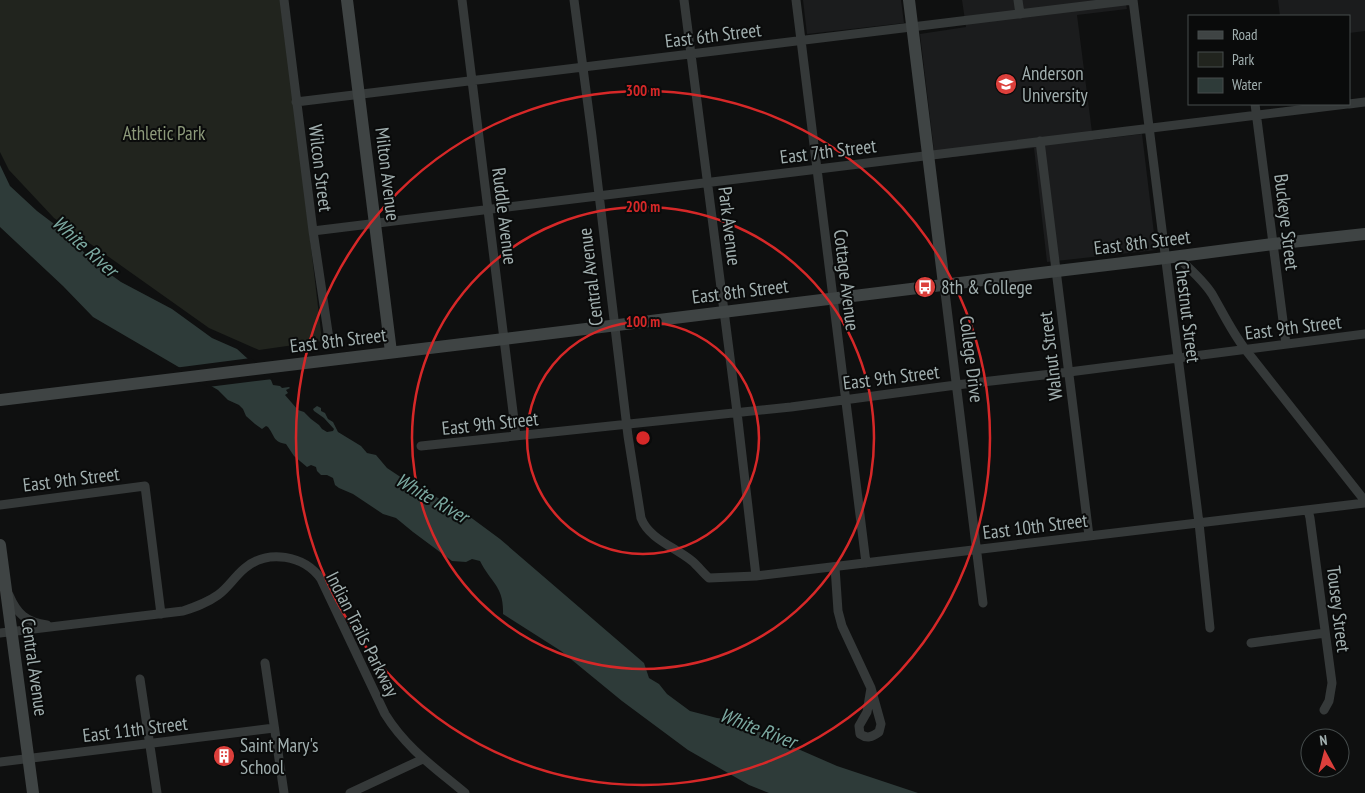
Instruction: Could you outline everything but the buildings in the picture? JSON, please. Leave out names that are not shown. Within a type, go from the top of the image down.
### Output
[{"type":"main road","name":"Milton Avenue","points":[[347,0],[391,352]]},
{"type":"main road","name":"College Drive","points":[[909,0],[944,284]]},
{"type":"main road","name":"East 8th Street","points":[[0,400],[615,326],[1056,270],[1365,234]]},
{"type":"main road","name":"Central Avenue","points":[[0,545],[5,582],[6,632],[29,758],[33,793]]},
{"type":"street","name":"Wilcon Street","points":[[284,0],[312,231],[329,339]]},
{"type":"street","name":"Ruddle Avenue","points":[[462,0],[516,436]]},
{"type":"street","name":"Central Avenue","points":[[574,0],[627,425],[641,518],[651,533],[692,561],[709,578]]},
{"type":"street","name":"Park Avenue","points":[[684,0],[756,576]]},
{"type":"street","name":"Cottage Avenue","points":[[796,0],[866,563]]},
{"type":"street","points":[[1018,0],[1020,14]]},
{"type":"street","name":"East 6th Street","points":[[296,102],[1134,0]]},
{"type":"street","name":"Chestnut Street","points":[[1134,0],[1150,128],[1171,257],[1178,358],[1210,628]]},
{"type":"street","name":"East 7th Street","points":[[1350,104],[1365,102]]},
{"type":"street","name":"Buckeye Street","points":[[1255,105],[1286,344]]},
{"type":"street","name":"East 7th Street","points":[[312,231],[1340,105]]},
{"type":"street","name":"Walnut Street","points":[[1040,142],[1089,536]]},
{"type":"street","points":[[1171,257],[1200,278],[1245,349],[1365,502]]},
{"type":"street","name":"College Drive","points":[[944,284],[983,603]]},
{"type":"street","name":"East 9th Street","points":[[422,446],[792,407],[1365,334]]},
{"type":"street","name":"East 9th Street","points":[[0,505],[145,486],[160,614]]},
{"type":"street","name":"East 10th Street","points":[[709,578],[756,576],[835,567],[1365,502]]},
{"type":"street","name":"Tousey Street","points":[[1308,510],[1332,683],[1329,701],[1324,710]]},
{"type":"street","name":"Indian Trails Parkway","points":[[65,625],[182,611],[204,604],[218,595],[246,567],[262,559],[290,558],[305,564],[321,579],[385,714],[403,739],[423,759],[465,793]]},
{"type":"street","points":[[835,567],[838,611],[842,626],[872,688],[881,724],[879,732],[874,736],[864,737],[860,734],[859,726],[867,712],[872,688]]},
{"type":"street","points":[[5,582],[16,609],[26,619],[43,624],[65,625]]},
{"type":"street","points":[[6,632],[65,625]]},
{"type":"street","points":[[1251,643],[1325,634]]},
{"type":"street","points":[[265,663],[284,793]]},
{"type":"street","points":[[140,679],[157,793]]},
{"type":"street","name":"East 11th Street","points":[[0,762],[274,728]]},
{"type":"street","points":[[350,793],[423,759]]},
{"type":"shaded area","points":[[803,0],[901,0],[904,23],[807,34]]},
{"type":"shaded area","name":"Anderson University","points":[[962,0],[1125,0],[1127,9],[1077,15],[1093,140],[1142,134],[1156,250],[1047,262],[1034,148],[935,159],[920,34],[966,27]]},
{"type":"shaded area","points":[[1278,0],[1365,0],[1365,31],[1350,33],[1350,15],[1280,15]]},
{"type":"green space","name":"Athletic Park","points":[[0,0],[282,0],[322,341],[259,350],[209,328],[54,218],[9,170],[0,152]]},
{"type":"water","name":"White River","points":[[0,165],[10,186],[37,211],[66,233],[93,262],[121,282],[172,309],[212,338],[237,349],[271,380],[273,385],[282,388],[289,387],[286,390],[288,393],[285,395],[298,410],[304,412],[322,429],[327,432],[334,429],[314,411],[313,409],[317,406],[333,422],[338,432],[361,446],[367,453],[376,455],[387,468],[414,486],[458,508],[500,539],[644,663],[649,678],[659,684],[667,694],[690,711],[732,720],[837,766],[918,793],[769,793],[749,785],[688,750],[622,701],[561,651],[503,614],[503,605],[499,591],[480,561],[472,559],[466,562],[452,561],[396,518],[383,514],[353,494],[339,488],[335,485],[333,478],[321,475],[316,467],[311,465],[307,467],[294,456],[286,444],[276,440],[268,427],[266,426],[262,429],[255,424],[246,416],[239,405],[228,400],[218,390],[93,317],[0,227]]},
{"type":"pier","points":[[251,358],[273,379],[208,387],[174,368]]},
{"type":"place","name":"Anderson University","points":[[1006,84]]},
{"type":"place","name":"8th & College","points":[[925,287]]},
{"type":"place","name":"Saint Mary's School","points":[[224,756]]}]
